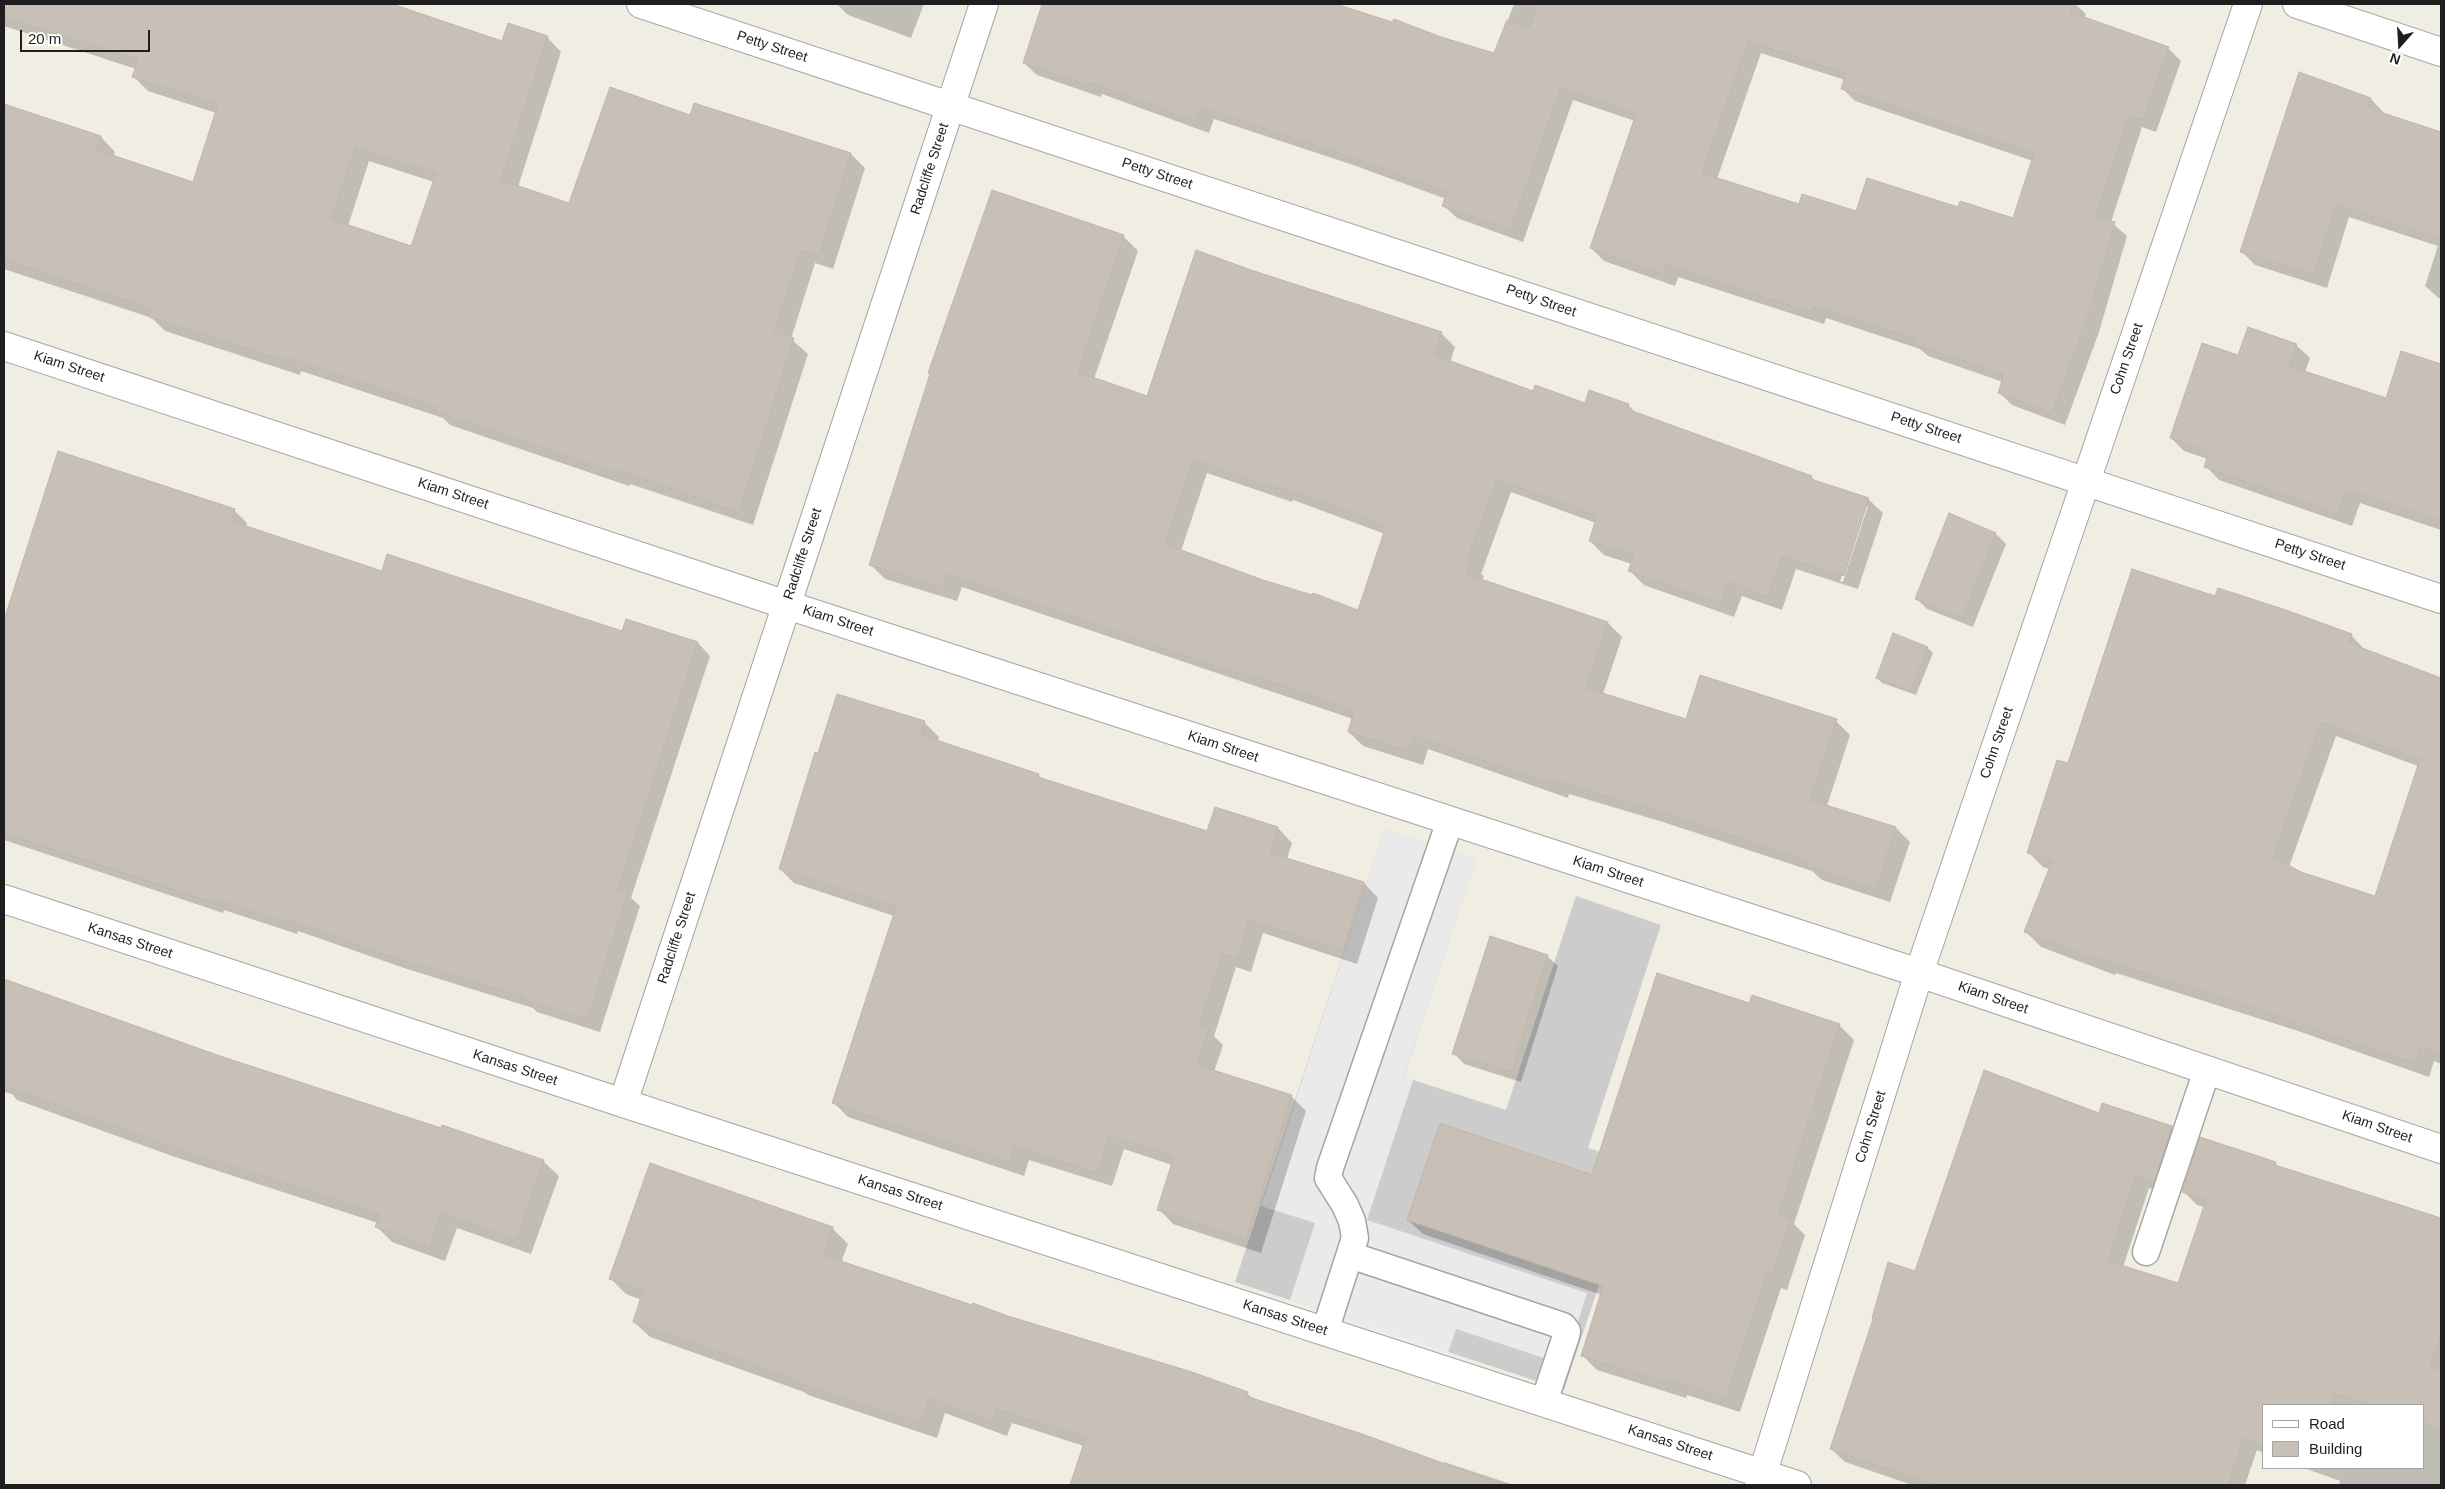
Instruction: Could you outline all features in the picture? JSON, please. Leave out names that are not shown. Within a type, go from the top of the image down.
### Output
[{"type":"street","name":"Petty Street","points":[[641,4],[2441,599]]},
{"type":"street","name":"Radcliffe Street","points":[[623,1103],[984,4]]},
{"type":"street","name":"Cohn Street","points":[[1761,1480],[1919,974],[2248,4]]},
{"type":"street","points":[[2297,4],[2441,52]]},
{"type":"street","name":"Kiam Street","points":[[4,346],[787,605],[1919,974],[2441,1149]]},
{"type":"street","name":"Kansas Street","points":[[4,899],[623,1103],[1544,1402],[1761,1480],[1797,1485]]},
{"type":"lane","points":[[1325,1331],[1355,1238],[1352,1221],[1328,1178],[1330,1168],[1450,821]]},
{"type":"lane","points":[[2146,1252],[2207,1070]]},
{"type":"lane","points":[[1350,1255],[1563,1326],[1567,1331],[1566,1336],[1544,1402]]},
{"type":"shaded area","points":[[1384,830],[1475,860],[1404,1077],[1506,1110],[1576,896],[1661,925],[1588,1148],[1639,1165],[1564,1390],[1235,1282]]},
{"type":"shaded area","points":[[1384,830],[1475,860],[1404,1076],[1413,1080],[1367,1220],[1587,1293],[1557,1388],[1536,1381],[1544,1358],[1456,1329],[1448,1353],[1290,1300],[1315,1223],[1261,1206]]},
{"type":"building","points":[[4,4],[392,4],[502,41],[508,23],[548,36],[501,180],[569,203],[610,87],[690,115],[694,103],[851,153],[819,255],[801,250],[774,332],[794,338],[739,512],[616,470],[615,473],[434,411],[436,407],[287,358],[286,361],[149,317],[152,309],[4,259],[4,104],[101,136],[97,150],[193,182],[218,104],[132,77],[138,60],[4,17]],"holes":[[[355,147],[436,173],[411,246],[331,219]]]},
{"type":"building","points":[[1042,4],[1336,4],[1392,22],[1394,19],[1441,37],[1494,53],[1507,20],[1529,28],[1538,4],[2072,4],[2070,12],[2169,47],[2143,120],[2129,115],[2096,217],[2115,222],[2087,319],[2052,413],[1998,393],[2004,374],[1914,344],[1915,339],[1813,306],[1811,312],[1666,265],[1662,274],[1590,248],[1636,114],[1561,88],[1510,230],[1442,206],[1447,192],[1342,154],[1201,108],[1196,121],[1089,82],[1088,85],[1023,63]],"holes":[[[1748,41],[1846,73],[1841,89],[2034,153],[2013,218],[1960,201],[1958,207],[1867,178],[1856,211],[1802,194],[1799,204],[1702,173]]]},
{"type":"building","points":[[2299,72],[2371,98],[2368,108],[2441,132],[2441,239],[2336,204],[2314,275],[2240,252]]},
{"type":"building","points":[[992,190],[1124,235],[1078,372],[1147,396],[1196,250],[1251,270],[1442,332],[1434,355],[1533,391],[1535,385],[1585,403],[1589,390],[1629,404],[1627,409],[1812,476],[1811,479],[1869,498],[1844,576],[1782,556],[1767,597],[1728,582],[1720,604],[1628,571],[1634,555],[1589,541],[1597,516],[1497,479],[1467,560],[1470,561],[1466,574],[1608,622],[1586,688],[1686,719],[1700,675],[1837,719],[1810,800],[1896,827],[1876,889],[1806,866],[1808,860],[1648,808],[1555,781],[1554,785],[1414,736],[1408,751],[1348,732],[1354,711],[947,574],[943,588],[869,565],[930,374],[928,373]],"holes":[[[1193,460],[1278,489],[1279,486],[1386,526],[1358,610],[1313,593],[1312,595],[1263,580],[1165,544]]]},
{"type":"building","points":[[2248,327],[2297,344],[2289,366],[2386,398],[2401,351],[2441,364],[2441,521],[2346,490],[2338,514],[2204,467],[2209,452],[2170,438],[2202,343],[2238,355]]},
{"type":"building","points":[[58,451],[235,509],[231,521],[382,571],[387,554],[622,631],[626,619],[698,642],[618,889],[628,892],[587,1020],[523,1000],[524,997],[393,957],[285,919],[284,922],[212,898],[210,901],[4,833],[4,620]]},
{"type":"building","points":[[1949,513],[1996,533],[1962,618],[1915,599]]},
{"type":"building","points":[[2132,569],[2215,596],[2218,588],[2286,610],[2352,634],[2349,643],[2441,678],[2441,1054],[2420,1047],[2415,1063],[2221,997],[2101,959],[2100,961],[2024,932],[2052,861],[2027,853],[2057,760],[2068,763]],"holes":[[[2321,722],[2420,759],[2375,896],[2301,872],[2273,857]]]},
{"type":"building","points":[[1893,633],[1928,647],[1911,691],[1876,678]]},
{"type":"building","points":[[837,694],[925,721],[921,735],[1039,774],[1038,777],[1207,831],[1215,807],[1278,827],[1270,853],[1364,882],[1343,950],[1249,920],[1237,958],[1222,954],[1199,1026],[1209,1029],[1197,1065],[1292,1095],[1246,1240],[1157,1210],[1174,1156],[1109,1136],[1098,1173],[1015,1146],[1010,1162],[832,1103],[896,907],[779,869],[815,752],[818,753]]},
{"type":"building","points":[[1490,936],[1548,955],[1511,1072],[1452,1054]]},
{"type":"building","points":[[1657,973],[1749,1003],[1752,995],[1840,1024],[1778,1215],[1791,1219],[1772,1276],[1767,1274],[1726,1398],[1672,1380],[1671,1384],[1581,1356],[1603,1286],[1407,1220],[1440,1123],[1592,1175]]},
{"type":"building","points":[[4,979],[220,1056],[441,1128],[442,1125],[544,1160],[516,1240],[441,1213],[430,1247],[375,1227],[380,1214],[181,1150],[4,1086]]},
{"type":"building","points":[[1984,1070],[2099,1113],[2102,1103],[2172,1126],[2154,1182],[2136,1176],[2108,1261],[2178,1283],[2206,1200],[2182,1192],[2200,1137],[2276,1162],[2275,1165],[2441,1218],[2441,1334],[2430,1367],[2441,1370],[2441,1429],[2425,1423],[2425,1404],[2367,1404],[2335,1394],[2331,1404],[2262,1404],[2262,1444],[2244,1438],[2228,1485],[1937,1485],[1830,1449],[1873,1319],[1888,1262],[1915,1271]]},
{"type":"building","points":[[650,1163],[833,1227],[823,1255],[972,1305],[973,1303],[1008,1316],[1192,1372],[1248,1392],[1246,1396],[1362,1434],[1493,1481],[1492,1485],[1070,1485],[1086,1437],[996,1409],[992,1421],[929,1398],[921,1423],[791,1380],[792,1378],[633,1322],[643,1291],[609,1279]]}]
